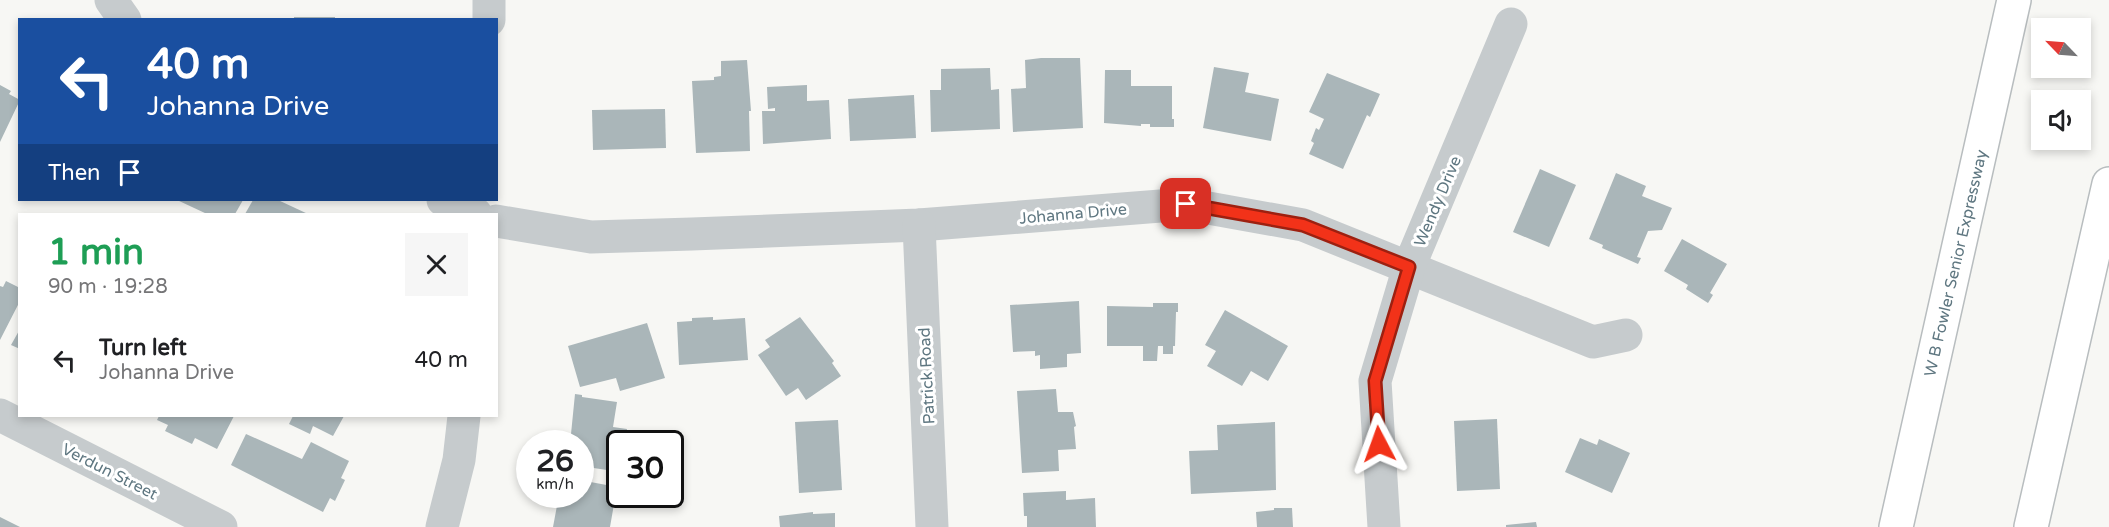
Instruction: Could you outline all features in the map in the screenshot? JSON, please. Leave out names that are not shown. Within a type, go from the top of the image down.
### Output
[{"type":"highway","name":"W B Fowler Senior Expressway","points":[[1896,527],[2014,0]]},
{"type":"highway","points":[[2031,527],[2109,184]]},
{"type":"street","points":[[111,0],[123,18]]},
{"type":"street","points":[[489,0],[489,18]]},
{"type":"street","name":"Wendy Drive","points":[[1384,527],[1375,381],[1409,267],[1511,24]]},
{"type":"street","points":[[445,201],[475,213]]},
{"type":"street","name":"Johanna Drive","points":[[498,221],[591,237],[919,225],[1186,204],[1303,225],[1593,342],[1626,335]]},
{"type":"street","name":"Patrick Road","points":[[919,225],[932,527]]},
{"type":"street","name":"Verdun Street","points":[[0,415],[221,527]]},
{"type":"street","points":[[442,527],[459,460],[464,417]]},
{"type":"building","points":[[294,17],[335,17],[335,18]]},
{"type":"building","points":[[1080,58],[1083,128],[1013,132],[1011,89],[1026,88],[1025,60]]},
{"type":"building","points":[[747,60],[751,111],[749,111],[750,151],[696,153],[692,81],[714,80],[714,77],[721,76],[721,61]]},
{"type":"building","points":[[1214,67],[1249,73],[1245,92],[1279,99],[1271,141],[1203,128]]},
{"type":"building","points":[[990,68],[991,90],[999,89],[1000,129],[931,132],[930,90],[941,90],[941,69]]},
{"type":"building","points":[[1105,70],[1131,70],[1131,86],[1172,86],[1174,127],[1104,123]]},
{"type":"building","points":[[1327,73],[1380,94],[1370,117],[1367,115],[1343,169],[1309,154],[1314,143],[1311,141],[1316,128],[1319,130],[1324,119],[1309,112]]},
{"type":"building","points":[[0,85],[11,91],[9,94],[18,99],[18,104],[0,142]]},
{"type":"building","points":[[807,85],[807,101],[829,100],[831,139],[763,144],[762,111],[775,111],[775,108],[768,109],[767,87]]},
{"type":"building","points":[[914,95],[916,138],[850,141],[848,99]]},
{"type":"building","points":[[665,109],[666,148],[593,150],[592,110]]},
{"type":"building","points":[[1540,169],[1576,185],[1549,247],[1513,232]]},
{"type":"building","points":[[1616,173],[1646,186],[1642,196],[1672,208],[1662,230],[1648,231],[1637,257],[1641,258],[1638,264],[1602,248],[1603,245],[1589,239]]},
{"type":"building","points":[[179,201],[242,201],[236,213],[205,213]]},
{"type":"building","points":[[252,201],[280,201],[306,213],[246,213]]},
{"type":"building","points":[[1682,239],[1727,264],[1710,293],[1713,295],[1708,303],[1686,289],[1688,285],[1664,271]]},
{"type":"building","points":[[6,281],[18,287],[18,305],[0,340],[0,286],[3,287]]},
{"type":"building","points":[[1079,301],[1081,353],[1067,354],[1067,367],[1040,369],[1040,355],[1035,356],[1035,351],[1013,352],[1010,305]]},
{"type":"building","points":[[1153,303],[1178,303],[1173,354],[1163,354],[1163,346],[1158,346],[1157,361],[1143,361],[1143,346],[1107,346],[1107,306],[1153,307]]},
{"type":"building","points":[[1225,310],[1288,346],[1268,381],[1251,371],[1242,386],[1207,366],[1216,351],[1205,345]]},
{"type":"building","points":[[713,317],[713,320],[745,318],[748,360],[679,365],[677,322],[692,321],[692,318]]},
{"type":"building","points":[[800,317],[834,361],[832,363],[841,376],[806,400],[798,388],[786,396],[758,355],[770,347],[765,340]]},
{"type":"building","points":[[647,323],[665,378],[620,391],[616,378],[580,387],[568,346]]},
{"type":"building","points":[[18,333],[18,348],[11,345]]},
{"type":"building","points":[[1056,389],[1058,412],[1073,412],[1076,426],[1074,427],[1076,449],[1058,450],[1059,471],[1022,473],[1017,391]]},
{"type":"building","points":[[575,394],[617,402],[613,427],[627,429],[606,430],[606,470],[594,468],[594,430],[571,430]]},
{"type":"building","points":[[158,417],[233,417],[217,449],[195,438],[192,444],[165,431],[168,425],[157,420]]},
{"type":"building","points":[[292,417],[343,417],[333,436],[313,426],[310,434],[289,424]]},
{"type":"building","points":[[1497,419],[1500,489],[1457,491],[1454,421]]},
{"type":"building","points":[[838,420],[842,490],[799,493],[795,422]]},
{"type":"building","points":[[1275,422],[1276,490],[1191,494],[1189,451],[1218,450],[1217,425]]},
{"type":"building","points":[[246,434],[302,459],[311,442],[349,461],[341,478],[345,480],[335,501],[330,498],[323,512],[231,465]]},
{"type":"building","points":[[1580,438],[1597,445],[1599,439],[1630,453],[1612,493],[1565,472]]},
{"type":"building","points":[[594,483],[606,485],[606,508],[613,508],[610,527],[553,527],[557,508],[594,508]]},
{"type":"building","points":[[1066,491],[1066,500],[1095,498],[1096,527],[1027,527],[1023,493]]},
{"type":"building","points":[[1274,508],[1292,508],[1293,527],[1257,527],[1256,512],[1274,510]]},
{"type":"building","points":[[813,512],[813,514],[835,513],[835,527],[780,527],[779,516]]},
{"type":"building","points":[[0,517],[20,527],[0,527]]},
{"type":"building","points":[[1536,522],[1537,527],[1506,527],[1506,525]]},
{"type":"route","points":[[1186,204],[1303,225],[1409,267],[1375,381],[1379,444]]}]
